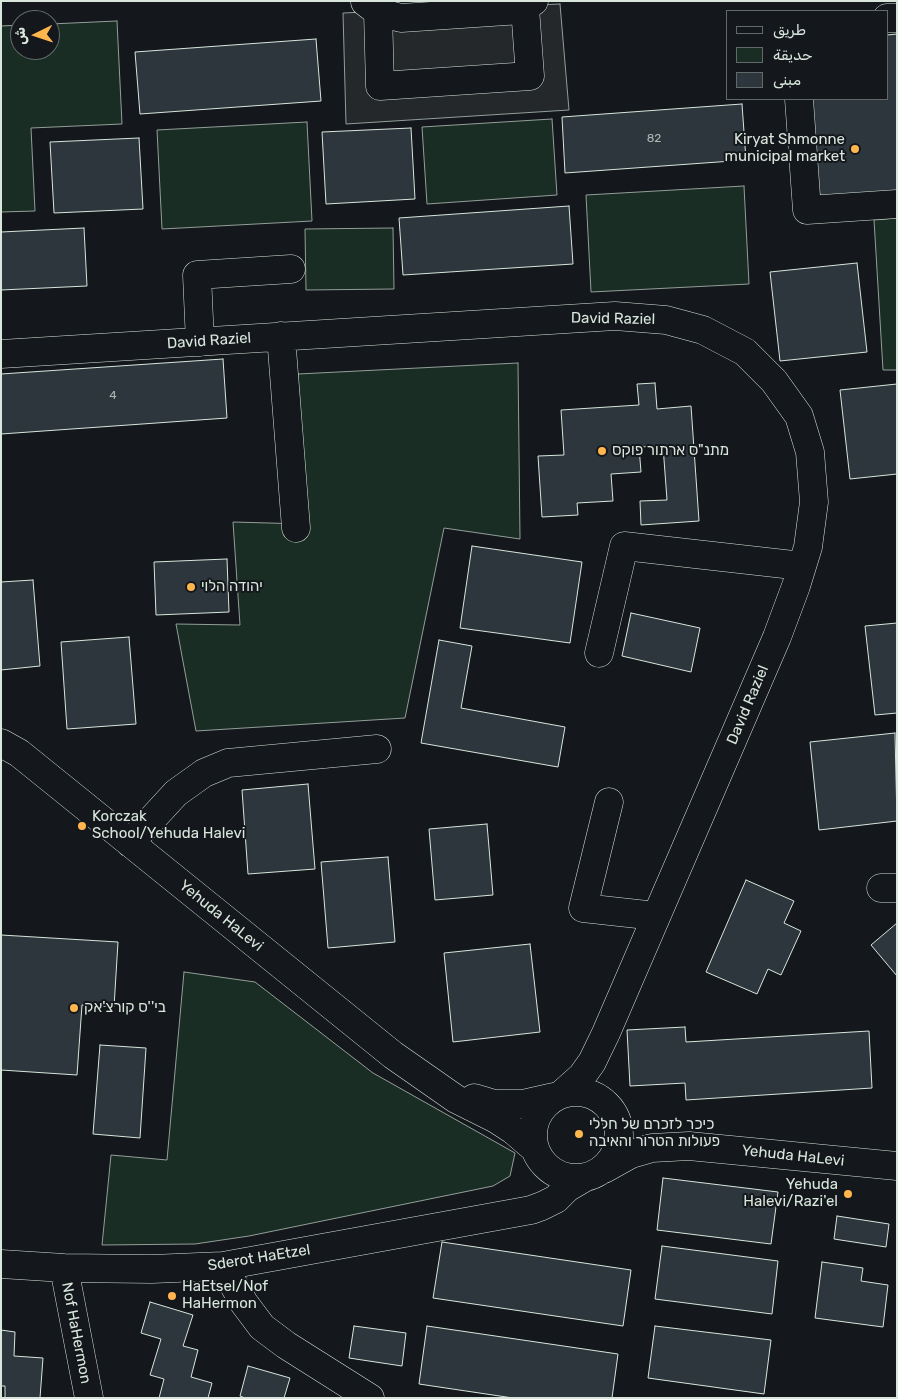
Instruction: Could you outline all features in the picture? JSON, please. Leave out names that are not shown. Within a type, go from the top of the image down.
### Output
[{"type":"street","points":[[529,4],[530,76],[380,86],[371,7],[402,18],[521,10],[529,4]]},
{"type":"street","points":[[799,100],[807,210],[897,204]]},
{"type":"street","points":[[200,342],[197,275],[291,269]]},
{"type":"street","name":"David Raziel","points":[[1,354],[615,316],[666,320],[703,330],[745,352],[774,380],[799,416],[810,452],[814,502],[808,547],[777,637],[606,1033],[592,1062],[582,1076],[559,1095]]},
{"type":"street","points":[[281,336],[296,528]]},
{"type":"street","points":[[599,653],[624,546],[802,566]]},
{"type":"street","name":"Yehuda HaLevi","points":[[1,743],[19,753],[393,1055],[456,1098],[496,1118],[513,1130],[537,1155]]},
{"type":"street","points":[[130,843],[176,793],[204,773],[228,763],[377,749]]},
{"type":"street","points":[[609,802],[583,908],[656,916]]},
{"type":"street","name":"David Raziel","points":[[606,1033],[602,1086],[611,1110]]},
{"type":"street","name":"Yehuda HaLevi","points":[[441,1088],[494,1104],[523,1104],[559,1095]]},
{"type":"street","points":[[584,1092],[594,1096],[611,1110],[619,1130],[619,1145],[613,1158],[594,1173],[564,1178],[551,1171],[537,1155],[532,1134],[535,1119],[543,1107],[559,1095],[584,1092]]},
{"type":"street","name":"Yehuda HaLevi","points":[[611,1110],[639,1129],[689,1146]]},
{"type":"street","name":"Yehuda HaLevi","points":[[594,1173],[631,1154],[652,1148],[689,1146],[897,1166]]},
{"type":"street","name":"Sderot HaEtzel","points":[[514,1213],[535,1195],[541,1185],[543,1175],[537,1155]]},
{"type":"street","name":"Sderot HaEtzel","points":[[1,1264],[64,1268],[152,1269],[223,1266],[514,1213],[542,1206],[556,1199],[567,1188],[594,1173]]},
{"type":"street","points":[[223,1266],[244,1303],[262,1327],[286,1345],[370,1398]]},
{"type":"street","name":"Nof HaHermon","points":[[64,1268],[89,1398]]},
{"type":"green space","points":[[117,21],[122,124],[31,128],[35,211],[1,212],[1,26],[10,26],[10,60],[60,60],[60,24]]},
{"type":"green space","points":[[552,119],[557,195],[427,204],[422,127]]},
{"type":"green space","points":[[307,122],[312,221],[162,229],[157,130]]},
{"type":"green space","points":[[744,186],[749,284],[591,292],[586,195]]},
{"type":"green space","points":[[897,218],[897,370],[883,370],[874,220]]},
{"type":"green space","points":[[393,228],[394,289],[306,290],[305,229]]},
{"type":"green space","points":[[518,363],[520,539],[444,528],[405,718],[196,731],[176,624],[240,625],[233,522],[304,524],[298,374]]},
{"type":"green space","points":[[184,972],[255,982],[373,1073],[515,1153],[510,1176],[493,1186],[249,1236],[195,1244],[102,1245],[111,1155],[167,1160]]},
{"type":"shaded area","points":[[560,4],[569,110],[346,124],[343,13]]},
{"type":"building","name":"Kiryat Shmonne municipal market","points":[[897,34],[897,199],[818,206],[808,100],[888,100],[888,35]]},
{"type":"building","points":[[316,39],[321,101],[140,114],[135,52]]},
{"type":"building","points":[[742,104],[746,160],[565,173],[562,117]]},
{"type":"building","points":[[411,128],[415,199],[326,204],[322,132]]},
{"type":"building","points":[[139,138],[143,209],[54,213],[50,142]]},
{"type":"building","points":[[569,206],[573,264],[403,275],[399,218]]},
{"type":"building","points":[[84,228],[87,286],[1,290],[1,232]]},
{"type":"building","points":[[857,263],[867,352],[780,361],[770,272]]},
{"type":"building","points":[[223,359],[227,418],[1,434],[1,374]]},
{"type":"building","name":"מתנ\"ס ארתור פוקס","points":[[655,383],[657,409],[691,406],[699,521],[641,525],[640,501],[667,500],[663,446],[639,447],[641,472],[611,474],[613,501],[577,503],[578,515],[542,517],[538,456],[564,455],[561,410],[639,405],[637,384]]},
{"type":"building","points":[[897,384],[897,474],[850,479],[840,390]]},
{"type":"building","points":[[472,546],[582,562],[570,643],[460,628]]},
{"type":"building","name":"יהודה הלוי","points":[[227,559],[229,612],[156,615],[154,562]]},
{"type":"building","points":[[33,580],[40,666],[1,670],[1,582]]},
{"type":"building","points":[[631,613],[700,628],[691,672],[622,656]]},
{"type":"building","points":[[897,623],[897,713],[875,715],[865,626]]},
{"type":"building","points":[[129,637],[136,724],[67,729],[61,642]]},
{"type":"building","points":[[439,640],[472,646],[461,708],[565,727],[558,767],[421,743]]},
{"type":"building","points":[[895,733],[897,821],[819,830],[810,742]]},
{"type":"building","points":[[308,784],[315,869],[248,874],[242,790]]},
{"type":"building","points":[[487,824],[493,895],[435,900],[429,829]]},
{"type":"building","points":[[388,857],[395,942],[328,948],[321,862]]},
{"type":"building","points":[[746,880],[794,901],[784,923],[801,931],[781,975],[768,969],[757,994],[706,972]]},
{"type":"building","points":[[897,923],[897,976],[871,945]]},
{"type":"building","points":[[1,935],[118,942],[114,1007],[82,1005],[77,1075],[1,1070]]},
{"type":"building","points":[[530,944],[540,1032],[453,1042],[444,953]]},
{"type":"building","points":[[685,1027],[686,1042],[869,1031],[872,1088],[686,1100],[685,1083],[630,1086],[627,1030]]},
{"type":"building","points":[[100,1045],[146,1048],[140,1138],[93,1134]]},
{"type":"building","points":[[663,1178],[778,1192],[771,1244],[657,1230]]},
{"type":"building","points":[[837,1216],[889,1224],[886,1247],[834,1239]]},
{"type":"building","points":[[442,1242],[631,1270],[623,1326],[433,1298]]},
{"type":"building","points":[[662,1246],[778,1261],[772,1314],[655,1299]]},
{"type":"building","points":[[822,1262],[863,1268],[861,1281],[888,1285],[883,1327],[815,1318]]},
{"type":"building","points":[[150,1302],[193,1315],[183,1346],[198,1350],[191,1377],[212,1383],[208,1398],[159,1398],[164,1379],[150,1375],[161,1339],[141,1333]]},
{"type":"building","points":[[354,1326],[406,1333],[402,1366],[349,1358]]},
{"type":"building","points":[[427,1326],[618,1354],[612,1398],[513,1398],[419,1384]]},
{"type":"building","points":[[655,1326],[771,1340],[764,1394],[648,1378]]},
{"type":"building","points":[[1,1330],[15,1332],[14,1356],[43,1358],[40,1398],[5,1398],[5,1386],[1,1386]]},
{"type":"building","points":[[248,1366],[290,1378],[284,1398],[245,1398],[240,1396]]},
{"type":"place","name":"Kiryat Shmonne municipal market","points":[[855,149]]},
{"type":"place","name":"מתנ\"ס ארתור פוקס","points":[[602,451]]},
{"type":"place","name":"יהודה הלוי","points":[[191,587]]},
{"type":"place","name":"Korczak School/Yehuda Halevi","points":[[82,826]]},
{"type":"place","name":"בי''ס קורצ'אק","points":[[74,1008]]},
{"type":"place","name":"כיכר לזכרם של חללי פעולות הטרור והאיבה","points":[[579,1134]]},
{"type":"place","name":"Yehuda Halevi/Razi'el","points":[[848,1194]]},
{"type":"place","name":"HaEtsel/Nof HaHermon","points":[[172,1296]]}]
